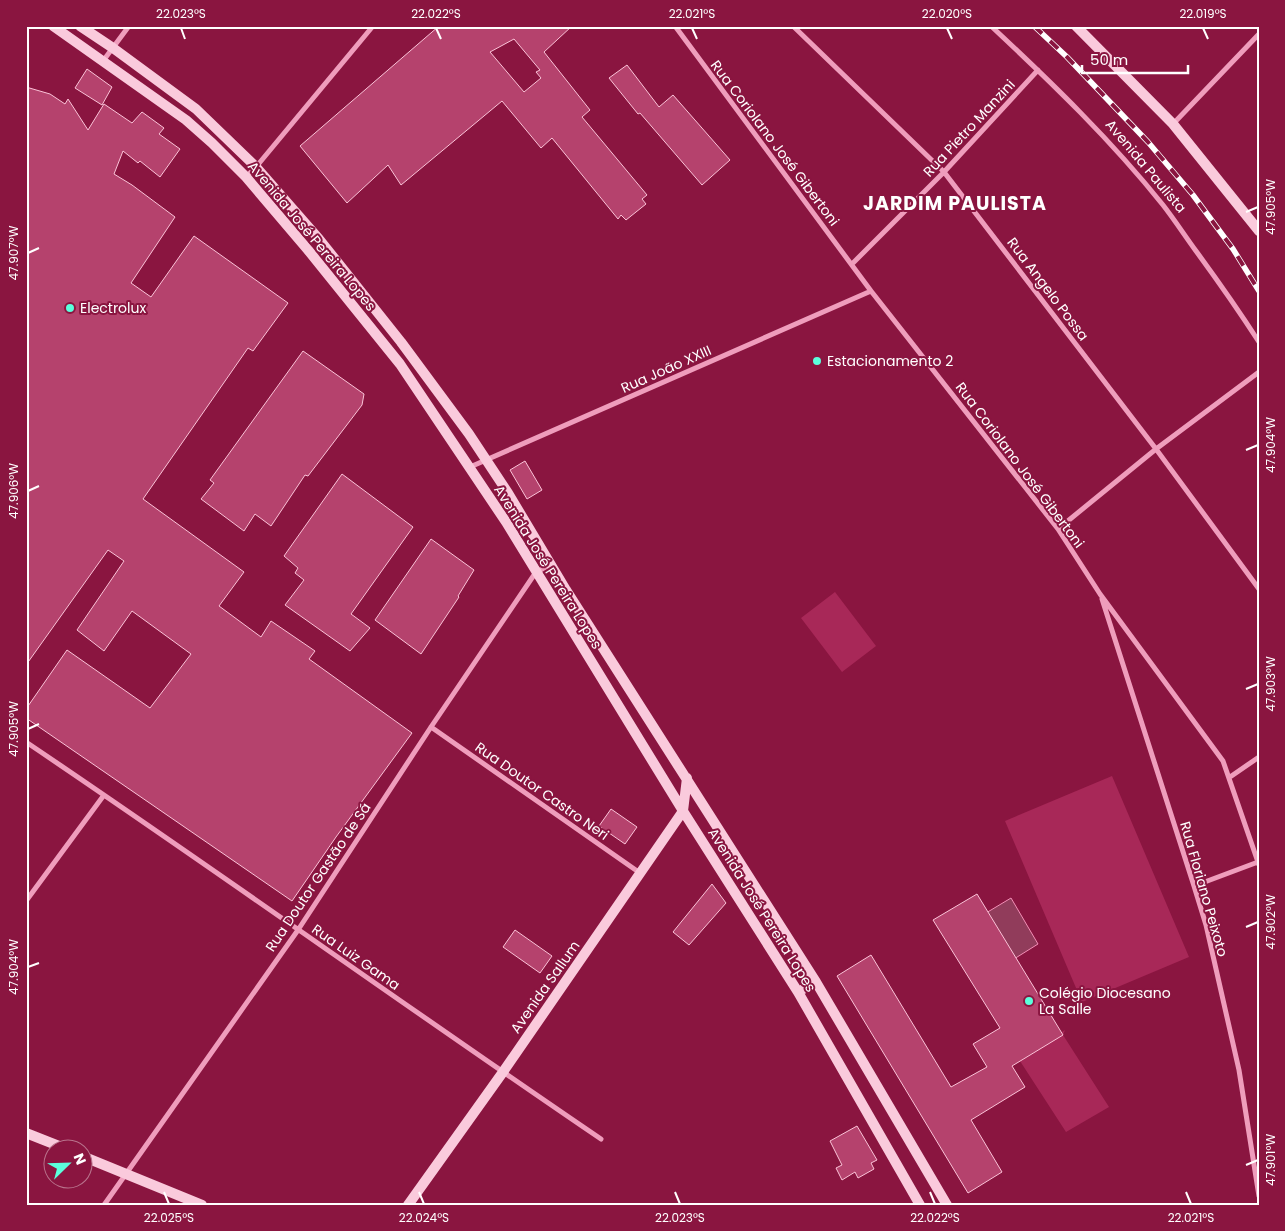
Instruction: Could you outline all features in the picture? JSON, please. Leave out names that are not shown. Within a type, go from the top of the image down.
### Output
[{"type":"main road","name":"Avenida José Pereira Lopes","points":[[52,26],[186,120],[212,143],[246,177],[400,364],[506,522],[682,811],[798,992],[920,1205]]},
{"type":"main road","name":"Avenida José Pereira Lopes","points":[[80,26],[196,109],[256,167],[319,239],[401,342],[469,434],[816,982],[947,1205]]},
{"type":"main road","points":[[1079,27],[1173,124],[1259,230]]},
{"type":"main road","name":"Avenida Sallum","points":[[408,1205],[503,1072],[682,811],[687,778]]},
{"type":"main road","points":[[798,992],[816,982]]},
{"type":"main road","points":[[26,1133],[42,1139]]},
{"type":"main road","points":[[92,1160],[202,1205]]},
{"type":"street","points":[[103,61],[129,26]]},
{"type":"street","points":[[246,177],[373,26]]},
{"type":"street","name":"Rua Coriolano José Gibertoni","points":[[675,26],[871,291],[1058,529],[1100,594],[1223,761],[1258,864]]},
{"type":"street","name":"Rua Angelo Possa","points":[[793,26],[944,172],[1156,449],[1259,589]]},
{"type":"street","name":"Avenida Paulista","points":[[991,26],[1081,113],[1163,205],[1259,342]]},
{"type":"street","points":[[1173,124],[1259,34]]},
{"type":"street","name":"Rua Pietro Manzini","points":[[852,264],[944,172],[1038,70]]},
{"type":"street","name":"Rua João XXIII","points":[[470,467],[871,291]]},
{"type":"street","points":[[1058,529],[1156,449],[1259,372]]},
{"type":"street","points":[[536,572],[551,565]]},
{"type":"street","name":"Rua Doutor Gastão de Sá","points":[[104,1205],[298,930],[536,572]]},
{"type":"street","name":"Rua Floriano Peixoto","points":[[1100,594],[1206,925],[1239,1070],[1259,1196]]},
{"type":"street","name":"Rua Doutor Castro Neri","points":[[431,728],[640,874]]},
{"type":"street","name":"Rua Luiz Gama","points":[[26,742],[601,1139]]},
{"type":"street","points":[[1230,778],[1259,757]]},
{"type":"street","points":[[26,901],[104,795]]},
{"type":"street","points":[[1194,886],[1258,864]]},
{"type":"shaded area","points":[[835,592],[876,646],[842,672],[801,618]]},
{"type":"shaded area","points":[[1112,776],[1189,957],[1082,1002],[1005,821]]},
{"type":"shaded area","points":[[1011,898],[1038,944],[1014,959],[986,913]]},
{"type":"shaded area","points":[[1065,1030],[1063,1035],[1109,1107],[1066,1132],[1020,1061]]},
{"type":"building","points":[[439,26],[572,26],[544,52],[590,110],[582,117],[647,195],[642,199],[646,204],[626,220],[621,215],[618,219],[552,138],[541,148],[502,101],[401,185],[388,165],[347,203],[300,146]],"holes":[[[514,39],[540,70],[536,72],[541,78],[524,92],[490,52]]]},
{"type":"building","points":[[627,65],[659,107],[673,95],[730,160],[702,185],[640,113],[638,114],[609,78]]},
{"type":"building","points":[[87,69],[112,87],[102,105],[75,88]]},
{"type":"building","points":[[26,87],[50,94],[65,104],[68,99],[88,130],[104,104],[132,123],[142,112],[164,128],[159,134],[180,149],[160,177],[140,161],[138,163],[123,151],[114,174],[175,217],[131,283],[151,297],[194,236],[288,303],[253,351],[248,348],[143,499],[244,572],[219,606],[261,637],[271,621],[315,651],[309,659],[412,733],[292,901],[26,718],[26,709],[67,650],[150,708],[191,654],[132,611],[104,651],[77,630],[124,561],[108,550],[26,665]]},
{"type":"building","points":[[303,351],[364,394],[362,405],[308,476],[305,475],[271,526],[255,514],[244,531],[201,499],[214,483],[210,480]]},
{"type":"building","points":[[525,461],[542,490],[527,499],[510,470]]},
{"type":"building","points":[[342,474],[413,527],[351,614],[370,628],[350,651],[285,605],[304,580],[295,573],[298,568],[284,556]]},
{"type":"building","points":[[431,539],[474,570],[459,597],[421,654],[375,620]]},
{"type":"building","points":[[611,809],[637,827],[625,844],[599,826]]},
{"type":"building","points":[[712,884],[726,903],[689,945],[673,932]]},
{"type":"building","points":[[977,894],[1063,1035],[1012,1066],[1025,1087],[971,1120],[1002,1172],[968,1193],[837,976],[871,955],[951,1087],[987,1067],[973,1044],[1000,1028],[933,920]]},
{"type":"building","points":[[515,930],[552,956],[540,973],[503,947]]},
{"type":"building","points":[[857,1126],[877,1160],[871,1163],[874,1169],[858,1178],[855,1172],[842,1180],[836,1168],[842,1165],[830,1141]]},
{"type":"railway","points":[[1034,26],[1067,57],[1148,142],[1193,195],[1233,249],[1259,291]]},
{"type":"place","name":"Electrolux","points":[[70,308]]},
{"type":"place","name":"Estacionamento 2","points":[[817,361]]},
{"type":"place","name":"Colégio Diocesano La Salle","points":[[1029,1001]]},
{"type":"district","name":"JARDIM PAULISTA","points":[[955,203]]}]
